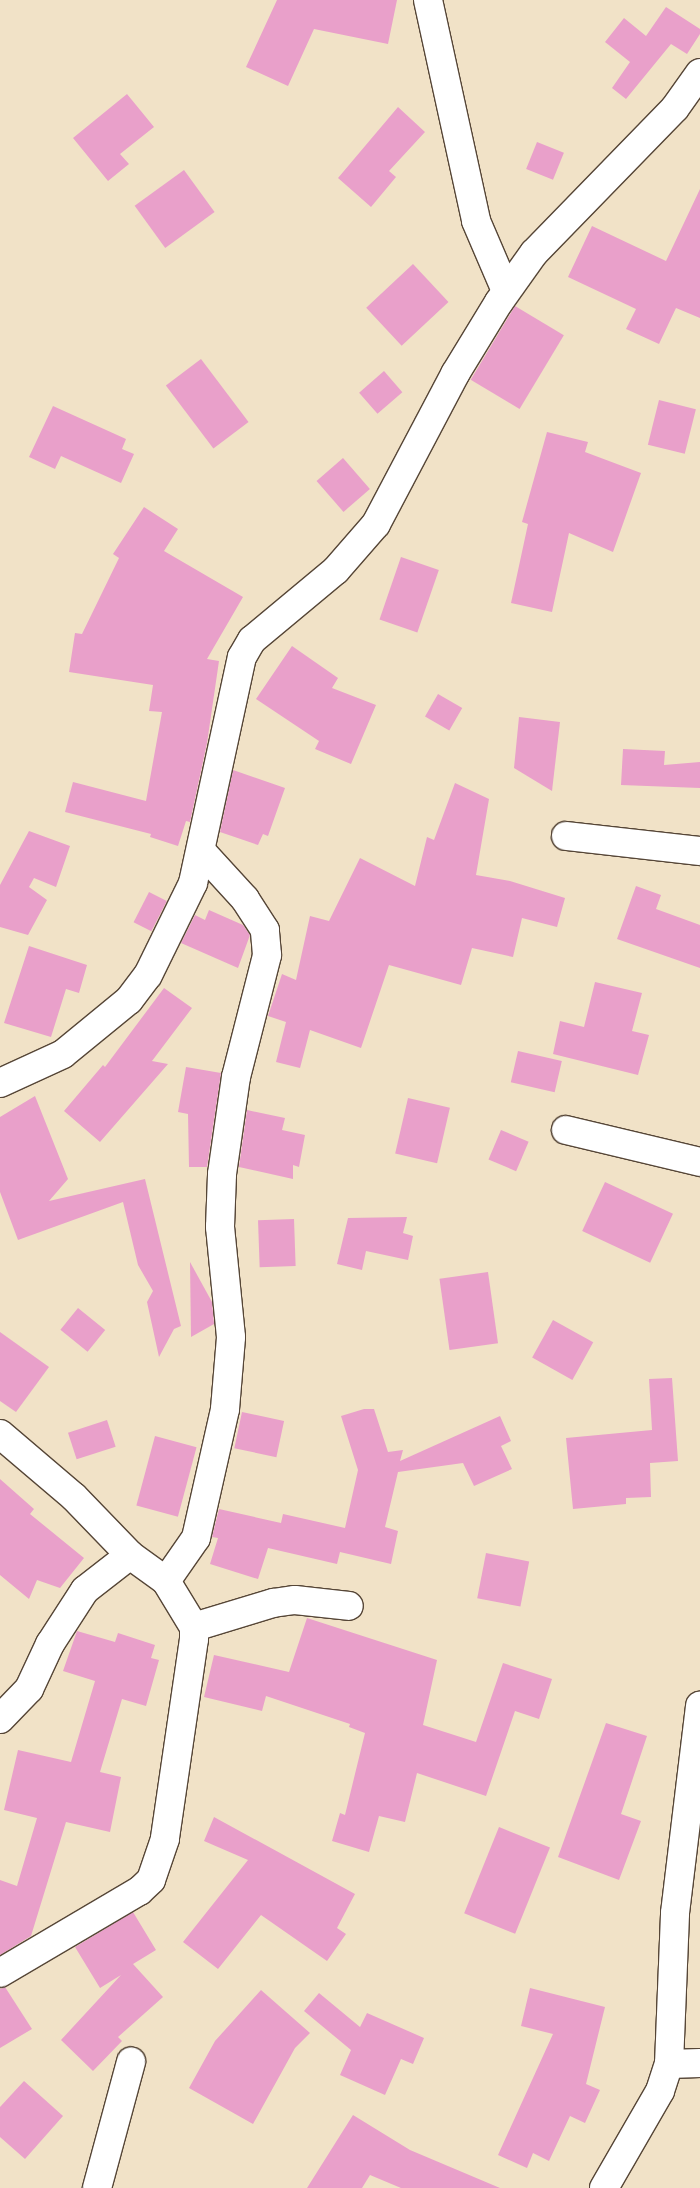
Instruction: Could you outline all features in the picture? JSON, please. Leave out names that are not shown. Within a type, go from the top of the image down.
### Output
[{"type":"street","points":[[428,0],[476,221],[506,291]]},
{"type":"street","points":[[0,1084],[63,1054],[128,1000],[148,975],[180,912],[202,852],[234,681],[242,657],[252,640],[336,570],[376,524],[455,374],[506,291],[534,253],[675,108],[700,73]]},
{"type":"street","points":[[566,836],[700,851]]},
{"type":"street","points":[[166,1581],[196,1538],[225,1409],[231,1337],[220,1227],[220,1191],[236,1077],[267,955],[265,930],[245,899],[202,852]]},
{"type":"street","points":[[566,1130],[700,1162]]},
{"type":"street","points":[[0,1434],[74,1498],[130,1555],[166,1581],[194,1627],[194,1652],[165,1839],[151,1880],[139,1891],[0,1973]]},
{"type":"street","points":[[0,1719],[30,1689],[50,1644],[86,1590],[130,1555]]},
{"type":"street","points":[[194,1627],[273,1603],[295,1600],[349,1606]]},
{"type":"street","points":[[604,2188],[660,2091],[669,2064],[675,1913],[700,1705]]},
{"type":"street","points":[[97,2188],[131,2062]]},
{"type":"street","points":[[669,2064],[700,2063]]},
{"type":"building","points":[[277,0],[397,0],[388,44],[314,29],[288,86],[246,67]]},
{"type":"building","points":[[666,7],[700,29],[700,34],[687,54],[671,44],[626,99],[612,88],[630,62],[605,42],[624,18],[646,36]]},
{"type":"building","points":[[127,94],[154,127],[120,154],[129,164],[108,181],[73,138]]},
{"type":"building","points":[[398,107],[425,132],[389,171],[396,177],[371,207],[338,178]]},
{"type":"building","points":[[537,142],[564,153],[553,180],[526,169]]},
{"type":"building","points":[[184,170],[215,212],[165,248],[135,206]]},
{"type":"building","points":[[700,189],[700,318],[676,308],[659,344],[626,329],[636,309],[568,277],[592,226],[666,261]]},
{"type":"building","points":[[413,264],[448,302],[402,346],[366,308]]},
{"type":"building","points":[[515,306],[564,335],[520,409],[471,380]]},
{"type":"building","points":[[201,359],[249,422],[213,449],[166,385]]},
{"type":"building","points":[[384,371],[402,392],[377,414],[359,393]]},
{"type":"building","points":[[659,400],[696,409],[685,454],[648,445]]},
{"type":"building","points":[[53,406],[126,439],[122,449],[134,454],[121,483],[61,456],[55,469],[29,457]]},
{"type":"building","points":[[547,432],[588,442],[585,452],[641,473],[613,552],[569,533],[552,612],[511,603],[528,524],[522,522]]},
{"type":"building","points":[[343,458],[370,489],[343,512],[317,481]]},
{"type":"building","points":[[144,507],[178,529],[164,551],[243,597],[207,659],[219,661],[207,743],[190,822],[186,821],[178,846],[150,837],[151,834],[65,812],[73,782],[146,801],[162,712],[149,711],[153,685],[69,672],[75,633],[82,634],[119,558],[113,554]]},
{"type":"building","points":[[401,557],[439,570],[417,632],[380,619]]},
{"type":"building","points":[[292,646],[338,678],[332,688],[376,705],[351,764],[315,749],[319,741],[256,699]]},
{"type":"building","points":[[438,694],[462,708],[449,731],[425,717]]},
{"type":"building","points":[[519,717],[560,722],[552,791],[514,768]]},
{"type":"building","points":[[623,749],[665,751],[664,765],[700,762],[700,788],[621,785]]},
{"type":"building","points":[[233,770],[285,788],[268,836],[263,834],[258,845],[220,832]]},
{"type":"building","points":[[455,783],[489,799],[476,875],[510,881],[565,898],[557,927],[522,918],[513,957],[472,948],[461,985],[389,965],[361,1048],[310,1030],[300,1068],[276,1062],[286,1022],[268,1016],[282,974],[296,980],[310,916],[329,921],[360,858],[415,886],[427,837],[434,840]]},
{"type":"building","points":[[29,831],[70,846],[56,887],[34,878],[29,887],[47,900],[28,935],[0,927],[0,885]]},
{"type":"building","points":[[636,886],[661,895],[656,909],[700,925],[700,968],[617,939]]},
{"type":"building","points":[[149,892],[167,901],[151,931],[134,922]]},
{"type":"building","points":[[209,910],[243,925],[250,935],[238,968],[181,943],[195,915],[205,920]]},
{"type":"building","points":[[29,946],[87,965],[79,993],[66,989],[51,1037],[4,1023]]},
{"type":"building","points":[[595,982],[642,993],[632,1031],[649,1035],[638,1075],[553,1054],[560,1021],[584,1027]]},
{"type":"building","points":[[164,988],[192,1008],[152,1061],[168,1064],[100,1142],[64,1111],[103,1065],[105,1067]]},
{"type":"building","points":[[518,1051],[562,1061],[555,1092],[511,1082]]},
{"type":"building","points":[[186,1067],[221,1073],[207,1167],[189,1167],[188,1114],[178,1112]]},
{"type":"building","points":[[35,1096],[68,1179],[49,1201],[145,1179],[181,1326],[174,1329],[159,1357],[147,1302],[153,1291],[138,1265],[123,1202],[18,1240],[0,1192],[0,1117]]},
{"type":"building","points":[[408,1098],[450,1108],[437,1163],[395,1154]]},
{"type":"building","points":[[247,1110],[285,1118],[282,1130],[305,1135],[299,1167],[293,1165],[293,1179],[239,1167]]},
{"type":"building","points":[[501,1130],[529,1142],[516,1171],[488,1159]]},
{"type":"building","points":[[605,1182],[673,1214],[650,1263],[582,1231]]},
{"type":"building","points":[[407,1217],[403,1233],[413,1236],[408,1260],[366,1251],[362,1270],[337,1264],[348,1218]]},
{"type":"building","points":[[294,1219],[296,1266],[260,1267],[258,1220]]},
{"type":"building","points":[[190,1262],[212,1302],[214,1324],[191,1337]]},
{"type":"building","points":[[488,1272],[498,1343],[449,1350],[439,1279]]},
{"type":"building","points":[[78,1308],[105,1330],[88,1352],[60,1330]]},
{"type":"building","points":[[553,1320],[593,1342],[572,1380],[532,1358]]},
{"type":"building","points":[[0,1332],[49,1367],[16,1412],[0,1401]]},
{"type":"building","points":[[672,1378],[678,1461],[650,1463],[651,1497],[626,1498],[626,1504],[573,1509],[566,1438],[652,1430],[649,1379]]},
{"type":"building","points":[[364,1409],[374,1409],[388,1452],[403,1450],[400,1461],[500,1416],[511,1441],[501,1446],[512,1469],[474,1486],[463,1463],[398,1472],[385,1527],[398,1531],[391,1564],[340,1552],[337,1564],[268,1548],[258,1579],[210,1564],[218,1538],[212,1537],[219,1509],[281,1523],[283,1514],[345,1528],[358,1470],[341,1416]]},
{"type":"building","points":[[242,1412],[284,1421],[276,1457],[234,1448]]},
{"type":"building","points":[[107,1420],[116,1447],[77,1459],[68,1433]]},
{"type":"building","points":[[155,1436],[197,1447],[178,1517],[136,1506]]},
{"type":"building","points":[[0,1479],[34,1509],[30,1514],[84,1558],[60,1588],[37,1580],[29,1599],[0,1575]]},
{"type":"building","points":[[486,1553],[529,1561],[520,1607],[477,1598]]},
{"type":"building","points":[[307,1618],[437,1660],[423,1725],[476,1742],[503,1663],[552,1679],[539,1719],[515,1711],[486,1796],[417,1773],[405,1822],[379,1816],[369,1852],[332,1841],[340,1813],[345,1815],[365,1733],[349,1727],[350,1724],[266,1696],[262,1711],[204,1697],[214,1655],[289,1672]]},
{"type":"building","points":[[77,1631],[115,1642],[118,1633],[155,1645],[151,1658],[159,1660],[146,1706],[122,1699],[100,1772],[121,1777],[110,1832],[66,1822],[31,1936],[0,1955],[0,1880],[17,1886],[37,1818],[4,1810],[18,1750],[71,1762],[95,1681],[63,1671]]},
{"type":"building","points":[[606,1723],[647,1736],[621,1814],[641,1821],[619,1880],[558,1857]]},
{"type":"building","points":[[214,1817],[355,1894],[337,1928],[346,1934],[327,1961],[261,1915],[218,1969],[183,1942],[248,1860],[204,1841]]},
{"type":"building","points":[[499,1827],[550,1848],[515,1934],[464,1913]]},
{"type":"building","points":[[133,1912],[156,1950],[133,1964],[163,1997],[118,2037],[122,2041],[93,2071],[61,2040],[121,1975],[100,1988],[75,1947]]},
{"type":"building","points":[[5,1987],[32,2029],[0,2048],[0,1989]]},
{"type":"building","points":[[530,1988],[605,2007],[586,2084],[600,2090],[585,2123],[570,2116],[549,2161],[533,2153],[527,2168],[498,2155],[553,2034],[521,2026]]},
{"type":"building","points":[[261,1990],[310,2033],[295,2048],[253,2124],[189,2088],[215,2041]]},
{"type":"building","points":[[319,1993],[360,2027],[367,2013],[424,2038],[413,2064],[401,2059],[385,2095],[340,2075],[351,2050],[304,2011]]},
{"type":"building","points":[[24,2081],[63,2116],[25,2159],[0,2137],[0,2107]]},
{"type":"building","points":[[353,2115],[410,2150],[500,2188],[401,2188],[370,2175],[362,2188],[307,2188]]}]
